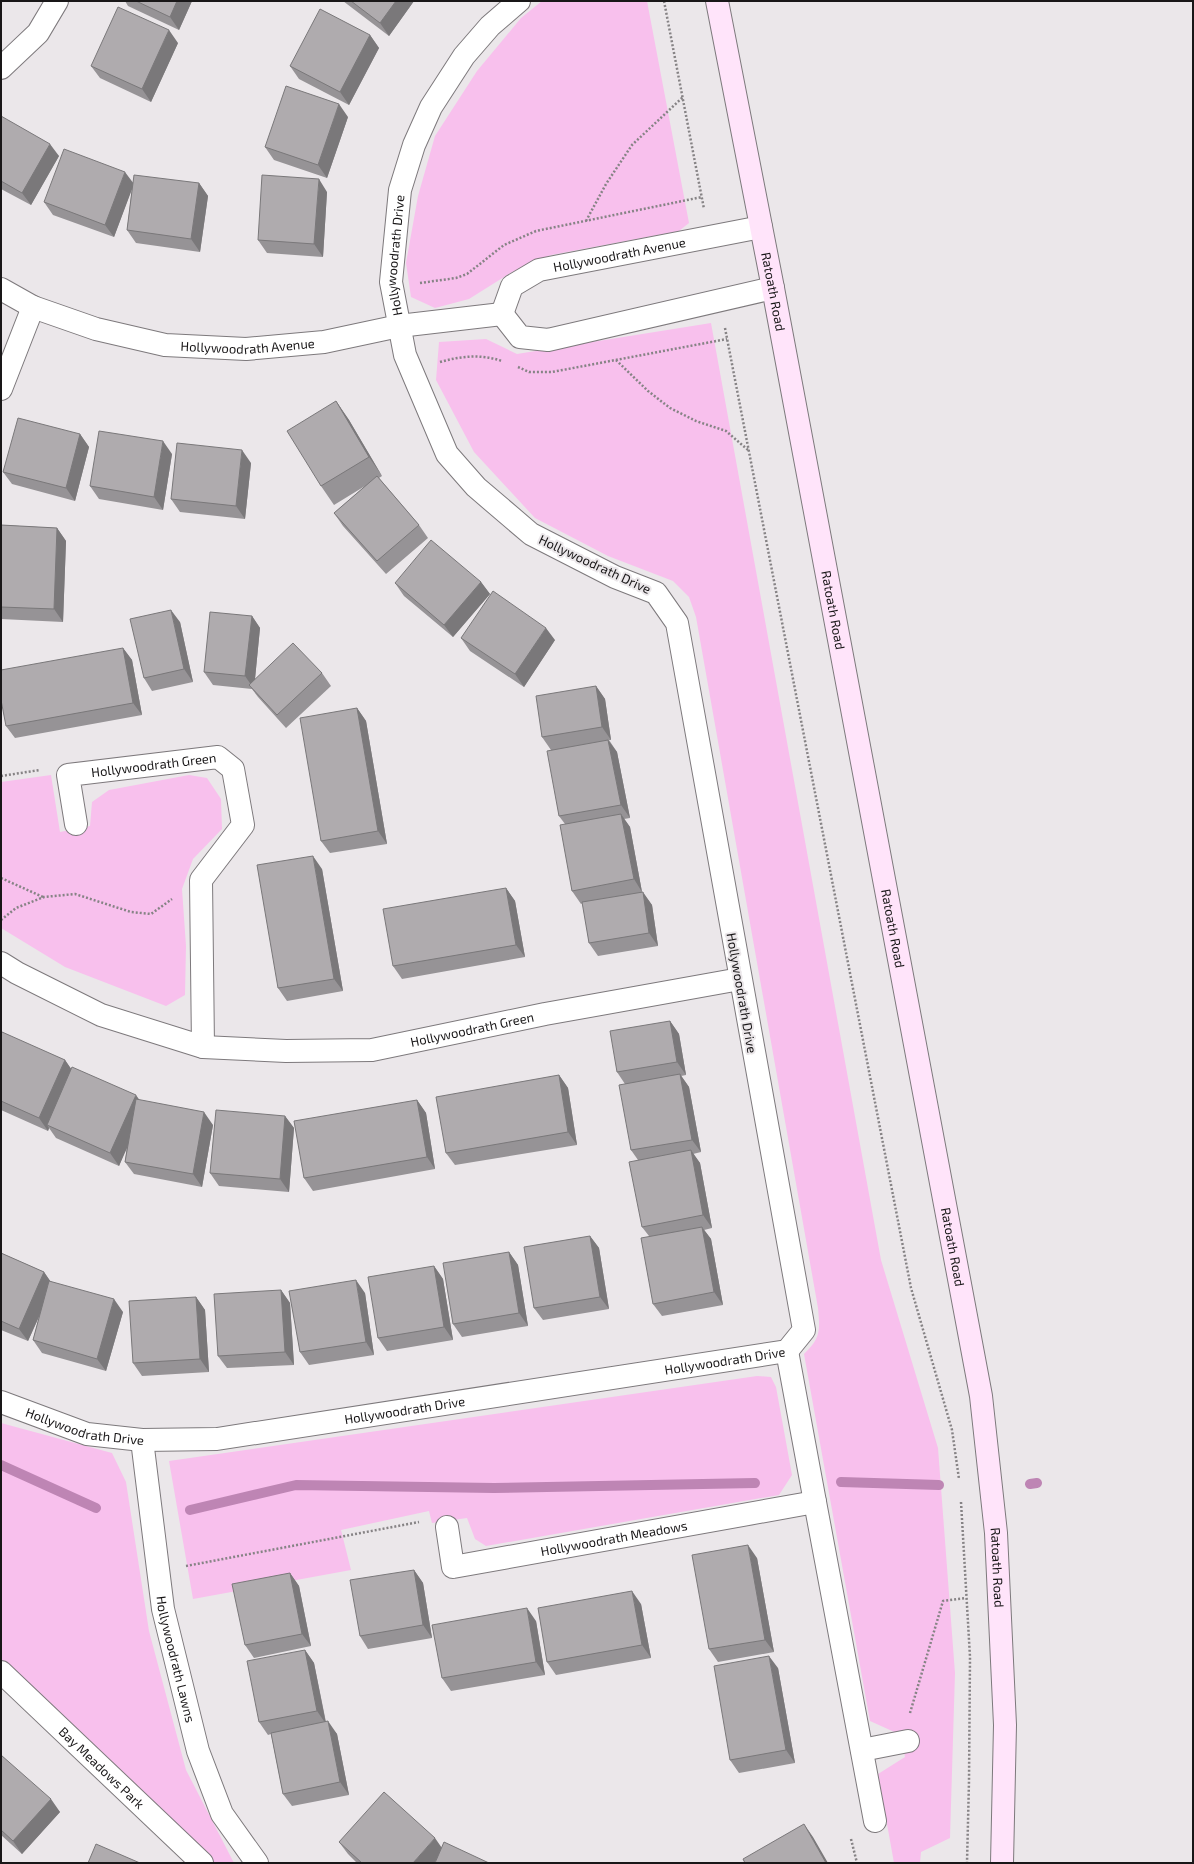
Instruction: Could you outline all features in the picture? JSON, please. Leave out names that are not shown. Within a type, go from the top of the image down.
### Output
[{"type":"street","points":[[1,68],[38,33],[57,1]]},
{"type":"street","name":"Hollywoodrath Drive","points":[[1,1402],[87,1434],[142,1440],[217,1440],[787,1351],[804,1330],[677,623],[656,593],[616,577],[531,534],[476,487],[447,454],[411,372],[399,326],[392,282],[400,190],[414,145],[431,107],[464,56],[490,26],[519,1]]},
{"type":"street","name":"Ratoath Road","points":[[717,1],[773,288],[981,1396],[996,1533],[1006,1726],[1002,1863]]},
{"type":"street","name":"Hollywoodrath Avenue","points":[[1,289],[33,307],[96,329],[165,345],[246,349],[324,342],[399,326],[502,314],[512,286],[539,270],[761,227]]},
{"type":"street","points":[[502,314],[520,337],[548,340],[773,288]]},
{"type":"street","points":[[1,389],[33,307]]},
{"type":"street","name":"Hollywoodrath Green","points":[[68,775],[218,757],[233,769],[242,826],[201,880]]},
{"type":"street","points":[[68,775],[76,824]]},
{"type":"street","points":[[201,880],[203,1046]]},
{"type":"street","name":"Hollywoodrath Green","points":[[1,963],[17,973],[100,1015],[203,1046],[286,1051],[372,1050],[545,1014],[740,979]]},
{"type":"street","points":[[787,1351],[875,1821]]},
{"type":"street","name":"Hollywoodrath Lawns","points":[[142,1440],[163,1609],[198,1751],[222,1814],[257,1863]]},
{"type":"street","name":"Hollywoodrath Meadows","points":[[447,1527],[453,1567],[815,1502]]},
{"type":"street","name":"Bay Meadows Park","points":[[1,1672],[202,1863]]},
{"type":"street","points":[[862,1750],[908,1741]]},
{"type":"path","points":[[664,1],[709,237]]},
{"type":"path","points":[[586,221],[610,179],[632,145],[683,96]]},
{"type":"path","points":[[720,300],[911,1288],[952,1430],[959,1482]]},
{"type":"path","points":[[616,360],[648,391],[670,408],[696,421],[726,431],[748,450]]},
{"type":"path","points":[[1,776],[53,767],[68,775]]},
{"type":"path","points":[[1,878],[44,897]]},
{"type":"path","points":[[1,920],[16,908],[44,897],[75,894],[131,912],[151,914],[201,880]]},
{"type":"path","points":[[961,1497],[970,1657],[967,1863]]},
{"type":"path","points":[[159,1572],[418,1522],[447,1527]]},
{"type":"shaded area","points":[[542,1],[647,1],[689,223],[679,231],[551,255],[512,272],[469,299],[435,308],[411,297],[406,263],[418,196],[435,136],[477,71],[521,18]]},
{"type":"shaded area","points":[[711,323],[881,1260],[938,1448],[955,1673],[950,1838],[921,1852],[920,1863],[894,1863],[878,1774],[905,1757],[901,1735],[870,1721],[804,1354],[814,1343],[818,1333],[818,1308],[696,617],[689,597],[673,581],[608,556],[535,518],[474,452],[436,380],[439,342],[486,339],[517,354]]},
{"type":"shaded area","points":[[51,775],[60,832],[90,826],[92,802],[109,790],[189,775],[207,778],[221,799],[222,829],[193,859],[182,889],[186,946],[185,995],[166,1006],[65,967],[1,928],[1,782]]},
{"type":"shaded area","points":[[757,1376],[771,1377],[776,1387],[792,1475],[779,1495],[486,1546],[475,1539],[467,1518],[432,1523],[429,1511],[341,1530],[351,1570],[193,1599],[169,1461]]},
{"type":"shaded area","points":[[1,1423],[112,1453],[126,1482],[149,1631],[186,1770],[234,1863],[212,1863],[201,1847],[1,1662]]},
{"type":"building","points":[[136,1],[177,1],[170,17]]},
{"type":"building","points":[[351,1],[396,1],[380,23]]},
{"type":"building","points":[[118,7],[169,30],[142,89],[91,66]]},
{"type":"building","points":[[320,9],[370,35],[340,92],[290,66]]},
{"type":"building","points":[[286,86],[339,104],[318,165],[265,147]]},
{"type":"building","points":[[1,116],[50,144],[22,193],[1,181]]},
{"type":"building","points":[[64,149],[125,172],[105,225],[44,202]]},
{"type":"building","points":[[134,175],[199,183],[191,239],[127,230]]},
{"type":"building","points":[[262,175],[319,179],[314,244],[258,240]]},
{"type":"building","points":[[336,401],[369,457],[321,486],[287,431]]},
{"type":"building","points":[[18,418],[80,434],[66,488],[3,472]]},
{"type":"building","points":[[99,431],[163,441],[154,497],[90,486]]},
{"type":"building","points":[[177,443],[242,450],[236,506],[171,499]]},
{"type":"building","points":[[377,476],[419,525],[377,561],[334,513]]},
{"type":"building","points":[[1,525],[57,528],[54,609],[1,607]]},
{"type":"building","points":[[431,540],[481,582],[444,625],[395,583]]},
{"type":"building","points":[[493,591],[546,628],[515,674],[461,638]]},
{"type":"building","points":[[171,610],[184,669],[144,678],[130,619]]},
{"type":"building","points":[[210,612],[252,616],[245,676],[204,672]]},
{"type":"building","points":[[293,643],[322,673],[277,715],[249,685]]},
{"type":"building","points":[[123,648],[133,703],[6,726],[1,700],[1,670]]},
{"type":"building","points":[[596,686],[602,727],[542,737],[536,696]]},
{"type":"building","points":[[357,708],[378,831],[321,841],[300,718]]},
{"type":"building","points":[[608,740],[621,805],[559,816],[547,751]]},
{"type":"building","points":[[621,814],[634,879],[572,891],[560,825]]},
{"type":"building","points":[[313,856],[334,979],[278,988],[257,865]]},
{"type":"building","points":[[506,888],[516,945],[393,966],[383,909]]},
{"type":"building","points":[[643,892],[649,933],[589,943],[582,902]]},
{"type":"building","points":[[670,1021],[677,1062],[617,1072],[610,1031]]},
{"type":"building","points":[[2,1032],[65,1060],[39,1118],[1,1101]]},
{"type":"building","points":[[72,1067],[136,1095],[110,1153],[47,1125]]},
{"type":"building","points":[[680,1074],[692,1140],[631,1150],[619,1085]]},
{"type":"building","points":[[559,1075],[568,1132],[446,1153],[436,1097]]},
{"type":"building","points":[[136,1099],[204,1112],[193,1174],[125,1162]]},
{"type":"building","points":[[417,1100],[427,1157],[304,1178],[294,1121]]},
{"type":"building","points":[[216,1110],[285,1116],[280,1179],[210,1173]]},
{"type":"building","points":[[691,1150],[703,1215],[642,1227],[629,1162]]},
{"type":"building","points":[[702,1227],[714,1292],[653,1304],[641,1238]]},
{"type":"building","points":[[590,1236],[600,1297],[534,1308],[524,1247]]},
{"type":"building","points":[[509,1252],[519,1313],[453,1324],[443,1263]]},
{"type":"building","points":[[1,1253],[44,1272],[19,1329],[1,1321]]},
{"type":"building","points":[[434,1266],[444,1327],[378,1338],[368,1277]]},
{"type":"building","points":[[356,1280],[366,1342],[300,1352],[289,1291]]},
{"type":"building","points":[[49,1281],[114,1299],[97,1359],[33,1340]]},
{"type":"building","points":[[281,1290],[285,1352],[218,1356],[214,1294]]},
{"type":"building","points":[[196,1297],[200,1359],[133,1363],[129,1301]]},
{"type":"building","points":[[748,1545],[765,1640],[709,1649],[692,1555]]},
{"type":"building","points":[[414,1570],[423,1625],[360,1636],[350,1580]]},
{"type":"building","points":[[290,1573],[302,1634],[245,1645],[232,1584]]},
{"type":"building","points":[[632,1591],[642,1645],[547,1662],[538,1608]]},
{"type":"building","points":[[527,1608],[536,1662],[442,1678],[432,1625]]},
{"type":"building","points":[[305,1650],[317,1711],[259,1722],[247,1661]]},
{"type":"building","points":[[769,1656],[786,1750],[730,1760],[714,1666]]},
{"type":"building","points":[[328,1721],[340,1782],[283,1794],[271,1733]]},
{"type":"building","points":[[1,1755],[51,1799],[13,1841],[1,1830]]},
{"type":"building","points":[[384,1792],[435,1838],[413,1863],[362,1863],[339,1842]]},
{"type":"building","points":[[804,1824],[826,1863],[745,1863],[743,1859]]},
{"type":"building","points":[[444,1842],[489,1863],[435,1863]]},
{"type":"building","points":[[96,1844],[140,1863],[88,1863]]},
{"type":"waterway","points":[[1,1465],[96,1508]]},
{"type":"waterway","points":[[841,1482],[939,1485]]},
{"type":"waterway","points":[[190,1510],[296,1485],[494,1488],[755,1483]]},
{"type":"waterway","points":[[1030,1484],[1037,1483]]}]
